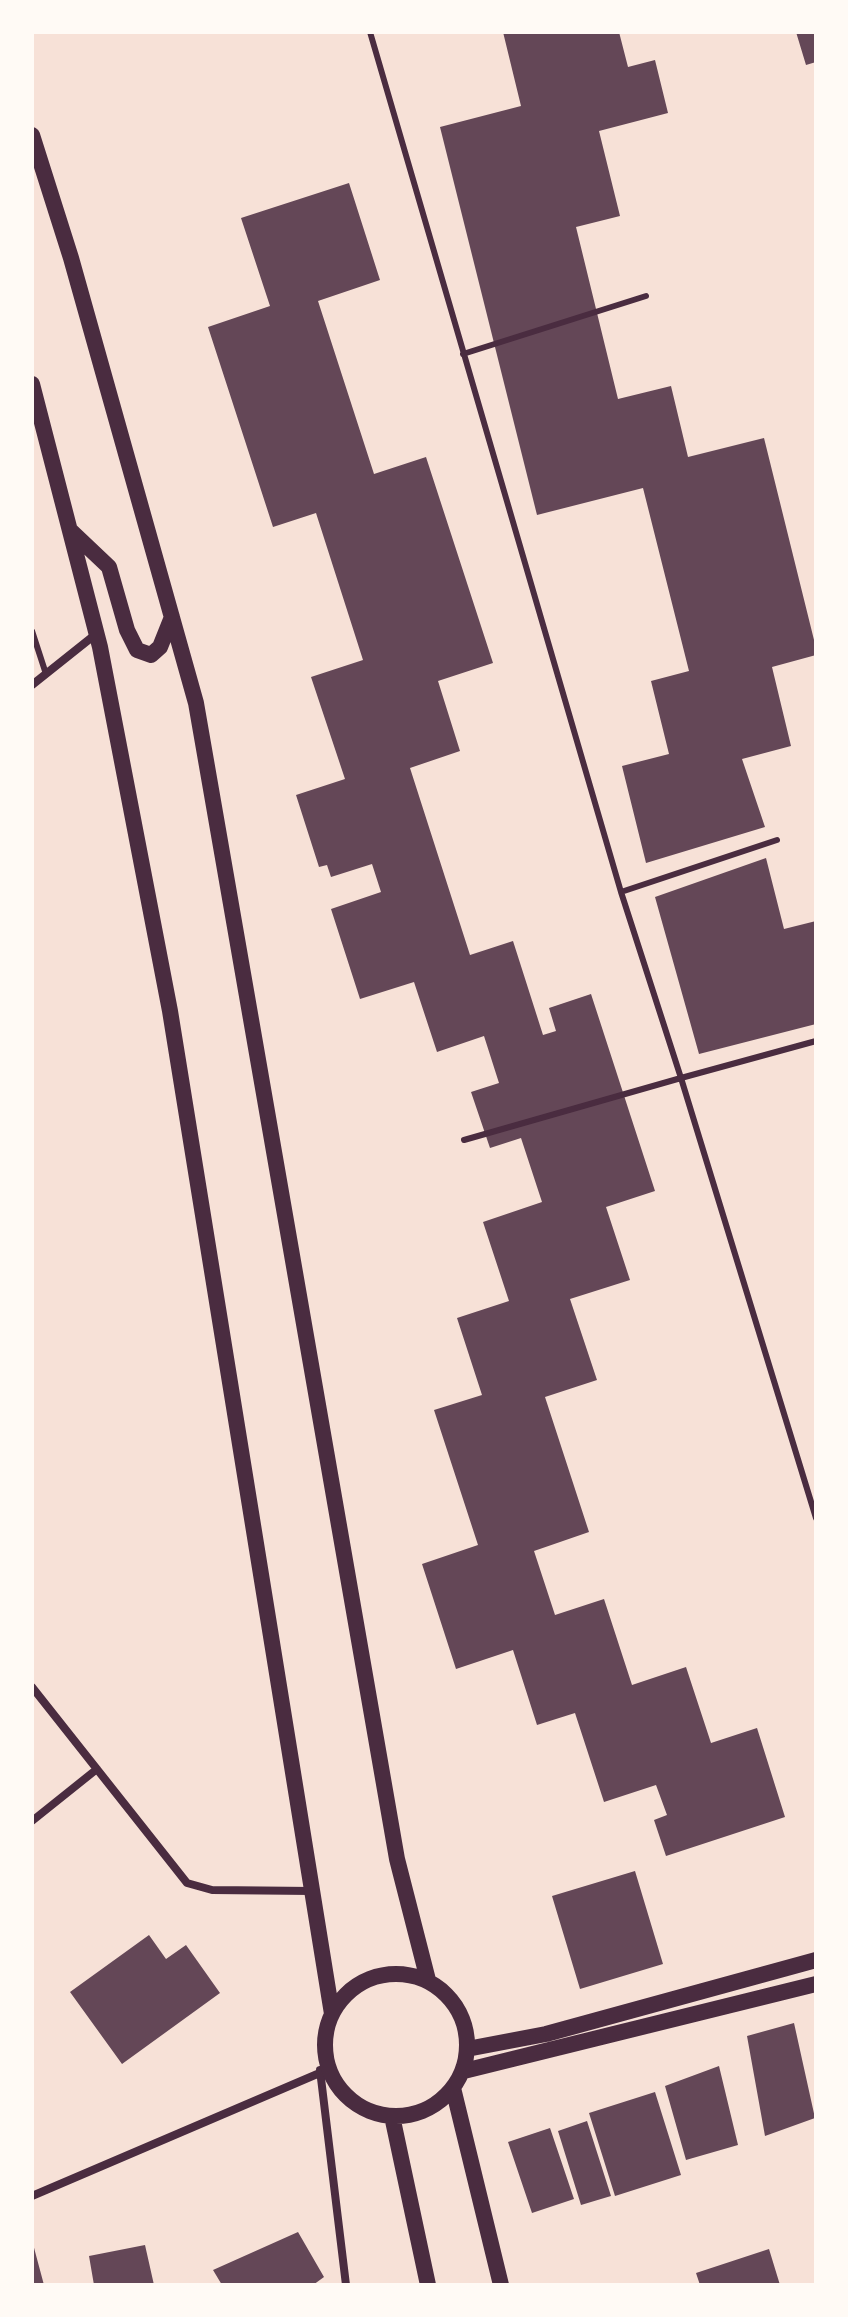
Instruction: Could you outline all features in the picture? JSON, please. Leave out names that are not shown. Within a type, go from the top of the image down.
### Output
[{"type":"main road","points":[[32,135],[71,258],[196,703],[397,1859],[428,1980]]},
{"type":"main road","points":[[32,384],[96,633],[170,1011],[332,2014]]},
{"type":"main road","points":[[70,530],[109,567],[127,630],[137,650],[151,655],[160,647],[172,617]]},
{"type":"main road","points":[[467,2049],[546,2034],[816,1960]]},
{"type":"main road","points":[[400,1973],[428,1980],[458,2008],[467,2035],[464,2071],[453,2088],[420,2113],[392,2116],[365,2110],[353,2102],[324,2069],[325,2041],[332,2014],[348,1991],[373,1977],[400,1973]]},
{"type":"main road","points":[[464,2071],[816,1984]]},
{"type":"main road","points":[[453,2088],[501,2285]]},
{"type":"main road","points":[[392,2116],[428,2285]]},
{"type":"street","points":[[32,685],[96,633]]},
{"type":"street","points":[[32,1687],[187,1883],[212,1890],[312,1891]]},
{"type":"street","points":[[32,1821],[97,1769]]},
{"type":"street","points":[[32,2196],[324,2069],[346,2285]]},
{"type":"lane","points":[[370,32],[621,892],[816,1518]]},
{"type":"lane","points":[[463,354],[646,296]]},
{"type":"lane","points":[[32,631],[46,674]]},
{"type":"lane","points":[[621,892],[777,840]]},
{"type":"lane","points":[[464,1140],[816,1041]]},
{"type":"building","points":[[503,32],[619,32],[628,67],[655,60],[668,113],[599,131],[620,216],[576,227],[618,399],[671,386],[688,457],[764,438],[816,648],[816,655],[772,667],[791,746],[742,759],[765,827],[646,863],[622,766],[669,754],[651,681],[689,671],[643,488],[537,515],[440,127],[521,106]]},
{"type":"building","points":[[796,32],[816,32],[816,62],[806,65]]},
{"type":"building","points":[[349,183],[380,280],[318,301],[374,474],[426,457],[493,663],[438,681],[460,751],[410,768],[470,955],[513,941],[543,1035],[556,1031],[549,1008],[591,994],[655,1191],[606,1207],[630,1280],[570,1299],[597,1380],[545,1397],[589,1532],[534,1551],[555,1615],[604,1599],[632,1685],[686,1667],[711,1743],[757,1728],[785,1817],[666,1856],[654,1820],[667,1815],[656,1785],[604,1802],[575,1713],[537,1725],[513,1650],[456,1669],[422,1564],[478,1545],[434,1410],[482,1395],[457,1318],[509,1301],[483,1222],[542,1202],[521,1138],[490,1148],[471,1092],[499,1083],[484,1036],[437,1052],[414,982],[360,999],[331,909],[381,892],[372,864],[331,877],[327,865],[319,867],[296,795],[345,779],[311,677],[363,660],[316,513],[273,527],[208,327],[270,306],[241,218]]},
{"type":"building","points":[[766,858],[784,929],[816,921],[816,1024],[699,1054],[655,897]]},
{"type":"building","points":[[635,1871],[663,1964],[580,1989],[552,1896]]},
{"type":"building","points":[[149,1935],[166,1959],[186,1945],[220,1993],[122,2064],[70,1992]]},
{"type":"building","points":[[794,2023],[815,2118],[765,2136],[747,2036]]},
{"type":"building","points":[[719,2066],[738,2145],[686,2160],[665,2086]]},
{"type":"building","points":[[655,2092],[681,2175],[615,2196],[589,2113]]},
{"type":"building","points":[[587,2121],[611,2196],[581,2205],[558,2131]]},
{"type":"building","points":[[550,2128],[574,2199],[532,2213],[508,2142]]},
{"type":"building","points":[[298,2232],[324,2277],[313,2285],[222,2285],[213,2270]]},
{"type":"building","points":[[33,2244],[44,2285],[32,2285]]},
{"type":"building","points":[[145,2245],[154,2285],[94,2285],[89,2256]]},
{"type":"building","points":[[769,2249],[780,2285],[700,2285],[696,2273]]}]
